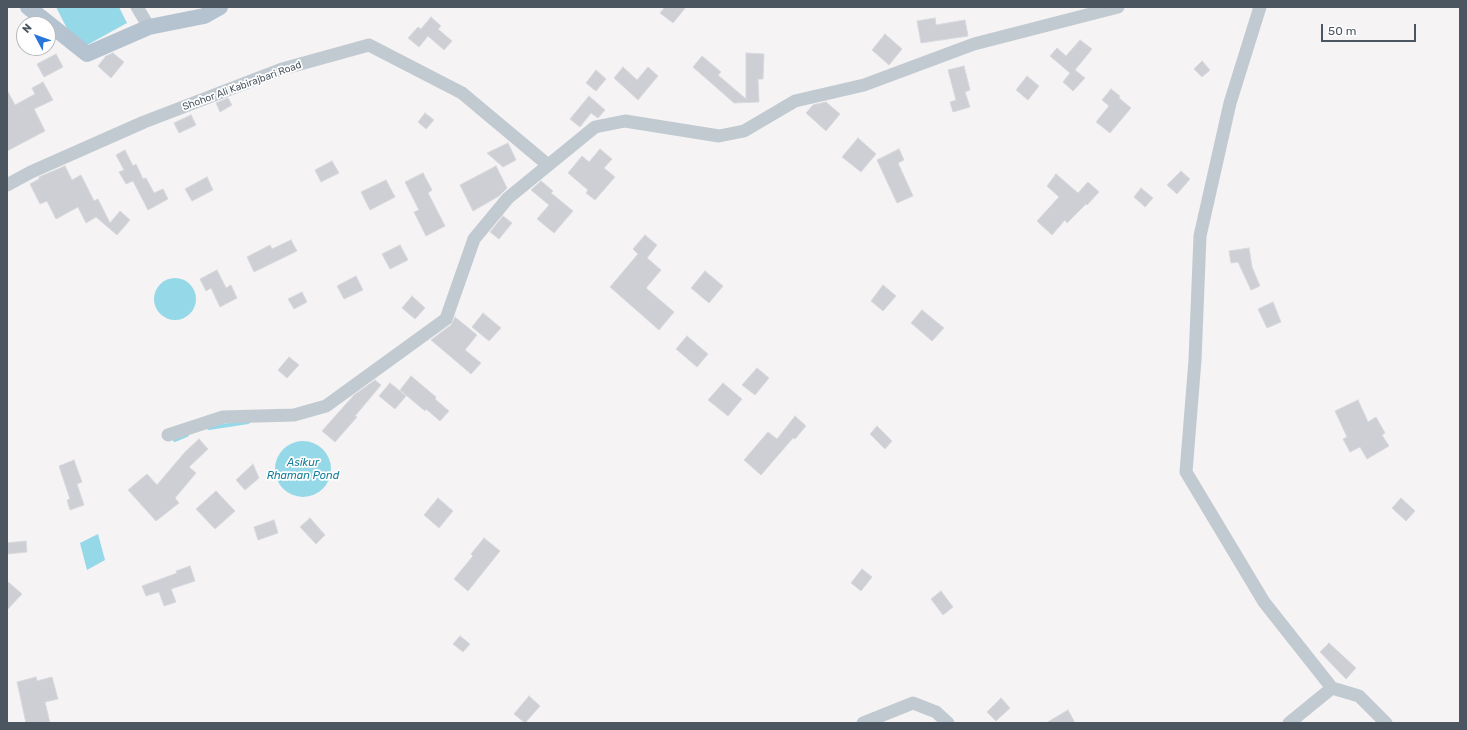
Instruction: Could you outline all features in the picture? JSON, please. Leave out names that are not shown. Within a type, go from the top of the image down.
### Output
[{"type":"main road","points":[[28,7],[87,54],[149,27],[204,16],[220,7]]},
{"type":"street","points":[[137,7],[149,27]]},
{"type":"street","points":[[168,435],[223,417],[294,415],[326,406],[446,319],[474,239],[508,198],[595,127],[625,121],[719,136],[744,132],[795,101],[864,85],[974,44],[1118,7]]},
{"type":"street","points":[[1260,7],[1230,103],[1200,236],[1194,360],[1186,472],[1264,602],[1332,688],[1359,696],[1386,723]]},
{"type":"street","name":"Shohor Ali Kabirajbari Road","points":[[7,185],[31,172],[144,122],[260,77],[282,69],[369,45],[462,93],[548,165]]},
{"type":"street","points":[[1290,723],[1332,688]]},
{"type":"street","points":[[863,723],[913,703],[936,712],[948,723]]},
{"type":"water","points":[[56,7],[119,7],[127,23],[78,50]]},
{"type":"water","points":[[175,278],[190,284],[196,299],[190,314],[175,320],[160,314],[154,299],[160,284]]},
{"type":"water","name":"Asikur Rhaman Pond","points":[[303,441],[314,443],[323,449],[329,458],[331,469],[329,480],[323,489],[314,495],[303,497],[292,495],[283,489],[277,480],[275,469],[277,458],[283,449],[292,443]]},
{"type":"water","points":[[98,534],[105,560],[87,570],[80,543]]},
{"type":"building","points":[[665,7],[686,7],[673,23],[660,13]]},
{"type":"building","points":[[431,17],[441,26],[438,29],[452,41],[444,50],[428,36],[419,47],[408,38],[418,27],[421,29]]},
{"type":"building","points":[[935,18],[936,25],[965,20],[968,36],[921,43],[917,21]]},
{"type":"building","points":[[885,34],[902,49],[889,65],[872,50]]},
{"type":"building","points":[[1080,40],[1092,49],[1075,70],[1085,78],[1073,91],[1063,82],[1070,73],[1050,56],[1057,48],[1066,56]]},
{"type":"building","points":[[113,53],[124,62],[111,78],[98,66],[106,56]]},
{"type":"building","points":[[746,53],[764,54],[763,79],[758,79],[759,102],[734,103],[693,67],[702,56],[721,72],[718,75],[746,99]]},
{"type":"building","points":[[56,54],[63,67],[44,77],[37,64],[52,56],[56,56]]},
{"type":"building","points":[[1202,61],[1210,70],[1202,77],[1194,69]]},
{"type":"building","points":[[964,66],[970,90],[965,92],[970,107],[953,112],[950,102],[956,100],[948,70]]},
{"type":"building","points":[[623,67],[637,80],[648,67],[658,76],[638,100],[614,78]]},
{"type":"building","points":[[596,70],[606,79],[596,91],[586,83]]},
{"type":"building","points":[[1027,76],[1039,86],[1028,100],[1016,90]]},
{"type":"building","points":[[43,82],[53,100],[34,109],[45,131],[7,151],[7,90],[15,105],[35,94],[32,88]]},
{"type":"building","points":[[1111,89],[1131,108],[1110,133],[1096,122],[1109,106],[1102,100]]},
{"type":"building","points":[[589,96],[605,110],[598,118],[591,113],[580,127],[570,119]]},
{"type":"building","points":[[228,98],[232,105],[220,112],[216,103]]},
{"type":"building","points":[[826,102],[840,114],[826,131],[806,113],[813,105]]},
{"type":"building","points":[[425,113],[434,120],[426,129],[418,122]]},
{"type":"building","points":[[191,115],[196,125],[179,133],[174,123]]},
{"type":"building","points":[[858,138],[876,154],[861,172],[842,157]]},
{"type":"building","points":[[508,143],[516,160],[503,167],[487,153]]},
{"type":"building","points":[[600,149],[612,159],[604,168],[615,177],[595,200],[586,193],[588,190],[568,173],[582,156],[589,162]]},
{"type":"building","points":[[899,149],[904,160],[898,163],[913,196],[897,203],[877,160]]},
{"type":"building","points":[[125,150],[133,166],[136,164],[143,179],[146,178],[154,193],[163,189],[168,199],[148,210],[133,181],[126,184],[119,172],[124,170],[116,155]]},
{"type":"building","points":[[332,161],[339,173],[321,182],[315,170]]},
{"type":"building","points":[[65,166],[72,180],[81,175],[94,201],[98,199],[110,223],[120,211],[130,220],[117,235],[96,217],[86,223],[78,207],[56,219],[47,201],[40,204],[30,184],[39,179],[39,177]]},
{"type":"building","points":[[496,166],[507,188],[499,196],[473,211],[460,185]]},
{"type":"building","points":[[1181,171],[1190,179],[1177,194],[1167,185]]},
{"type":"building","points":[[423,173],[432,190],[428,193],[445,226],[426,236],[414,212],[419,210],[405,182]]},
{"type":"building","points":[[1056,174],[1078,193],[1088,182],[1099,192],[1067,223],[1065,220],[1052,235],[1037,221],[1059,197],[1047,186]]},
{"type":"building","points":[[207,177],[213,190],[192,201],[185,189]]},
{"type":"building","points":[[386,180],[395,197],[370,210],[361,192]]},
{"type":"building","points":[[541,181],[553,191],[551,193],[573,211],[554,233],[537,219],[549,205],[531,190]]},
{"type":"building","points":[[1141,188],[1153,198],[1145,207],[1134,197]]},
{"type":"building","points":[[503,216],[512,223],[499,239],[490,232]]},
{"type":"building","points":[[645,235],[657,245],[647,258],[661,270],[646,288],[674,312],[659,330],[610,287],[638,254],[633,249]]},
{"type":"building","points":[[291,240],[297,251],[254,272],[247,257],[270,245],[272,249]]},
{"type":"building","points":[[400,245],[408,260],[390,269],[382,254]]},
{"type":"building","points":[[1249,248],[1252,267],[1260,286],[1251,290],[1238,262],[1231,263],[1229,251]]},
{"type":"building","points":[[217,270],[226,288],[231,285],[237,298],[220,307],[211,288],[206,291],[200,279]]},
{"type":"building","points":[[705,271],[723,286],[709,303],[691,288]]},
{"type":"building","points":[[356,276],[363,290],[344,299],[337,286]]},
{"type":"building","points":[[883,285],[896,296],[883,311],[871,301]]},
{"type":"building","points":[[302,292],[307,302],[294,309],[288,299]]},
{"type":"building","points":[[412,296],[425,308],[415,319],[402,308]]},
{"type":"building","points":[[1273,302],[1281,322],[1267,328],[1258,309]]},
{"type":"building","points":[[922,310],[944,328],[932,341],[911,323]]},
{"type":"building","points":[[483,313],[501,328],[489,341],[472,327]]},
{"type":"building","points":[[455,317],[477,335],[465,350],[481,363],[471,374],[431,340],[451,325]]},
{"type":"building","points":[[687,336],[708,354],[697,367],[676,349]]},
{"type":"building","points":[[289,357],[299,365],[287,378],[278,370]]},
{"type":"building","points":[[757,368],[769,378],[755,395],[742,385]]},
{"type":"building","points":[[411,376],[436,397],[435,399],[449,411],[440,421],[426,409],[425,411],[400,390]]},
{"type":"building","points":[[375,380],[381,385],[355,416],[357,417],[335,442],[322,431],[354,395]]},
{"type":"building","points":[[390,383],[406,396],[395,409],[379,396]]},
{"type":"building","points":[[723,383],[742,399],[728,416],[708,400]]},
{"type":"building","points":[[1358,400],[1368,422],[1376,417],[1385,433],[1382,435],[1389,446],[1367,459],[1360,447],[1350,452],[1343,439],[1347,437],[1335,411]]},
{"type":"building","points":[[795,416],[806,426],[795,439],[793,438],[761,475],[744,460],[768,432],[777,439]]},
{"type":"building","points":[[877,426],[892,441],[885,449],[870,434]]},
{"type":"building","points":[[199,439],[208,449],[189,467],[196,473],[175,498],[179,503],[156,521],[128,490],[147,474],[157,485],[185,452]]},
{"type":"building","points":[[74,460],[82,482],[77,484],[84,505],[70,510],[67,500],[70,499],[59,466]]},
{"type":"building","points":[[253,464],[259,478],[245,490],[236,480]]},
{"type":"building","points":[[216,491],[235,511],[215,529],[196,509]]},
{"type":"building","points":[[438,498],[453,511],[439,528],[424,515]]},
{"type":"building","points":[[1401,498],[1415,511],[1406,521],[1392,508]]},
{"type":"building","points":[[310,518],[325,535],[316,544],[300,527]]},
{"type":"building","points":[[274,520],[278,533],[258,540],[254,527]]},
{"type":"building","points":[[484,538],[500,551],[468,591],[454,579],[473,556],[471,554]]},
{"type":"building","points":[[26,541],[27,552],[7,554],[7,543]]},
{"type":"building","points":[[190,566],[195,581],[171,589],[176,602],[164,606],[159,592],[146,596],[142,586],[177,573],[176,571]]},
{"type":"building","points":[[862,569],[872,577],[861,591],[851,583]]},
{"type":"building","points":[[7,581],[22,594],[7,610]]},
{"type":"building","points":[[941,591],[953,607],[943,615],[931,599]]},
{"type":"building","points":[[460,636],[470,644],[463,652],[453,644]]},
{"type":"building","points":[[1329,643],[1356,668],[1346,679],[1320,652]]},
{"type":"building","points":[[36,677],[37,681],[52,677],[58,699],[45,702],[50,723],[26,723],[17,682]]},
{"type":"building","points":[[529,696],[540,706],[525,723],[514,714]]},
{"type":"building","points":[[1001,698],[1010,708],[996,721],[987,712]]},
{"type":"building","points":[[1068,710],[1075,723],[1046,723]]},
{"type":"waterway","points":[[209,428],[248,422]]},
{"type":"waterway","points":[[175,440],[187,435]]}]
